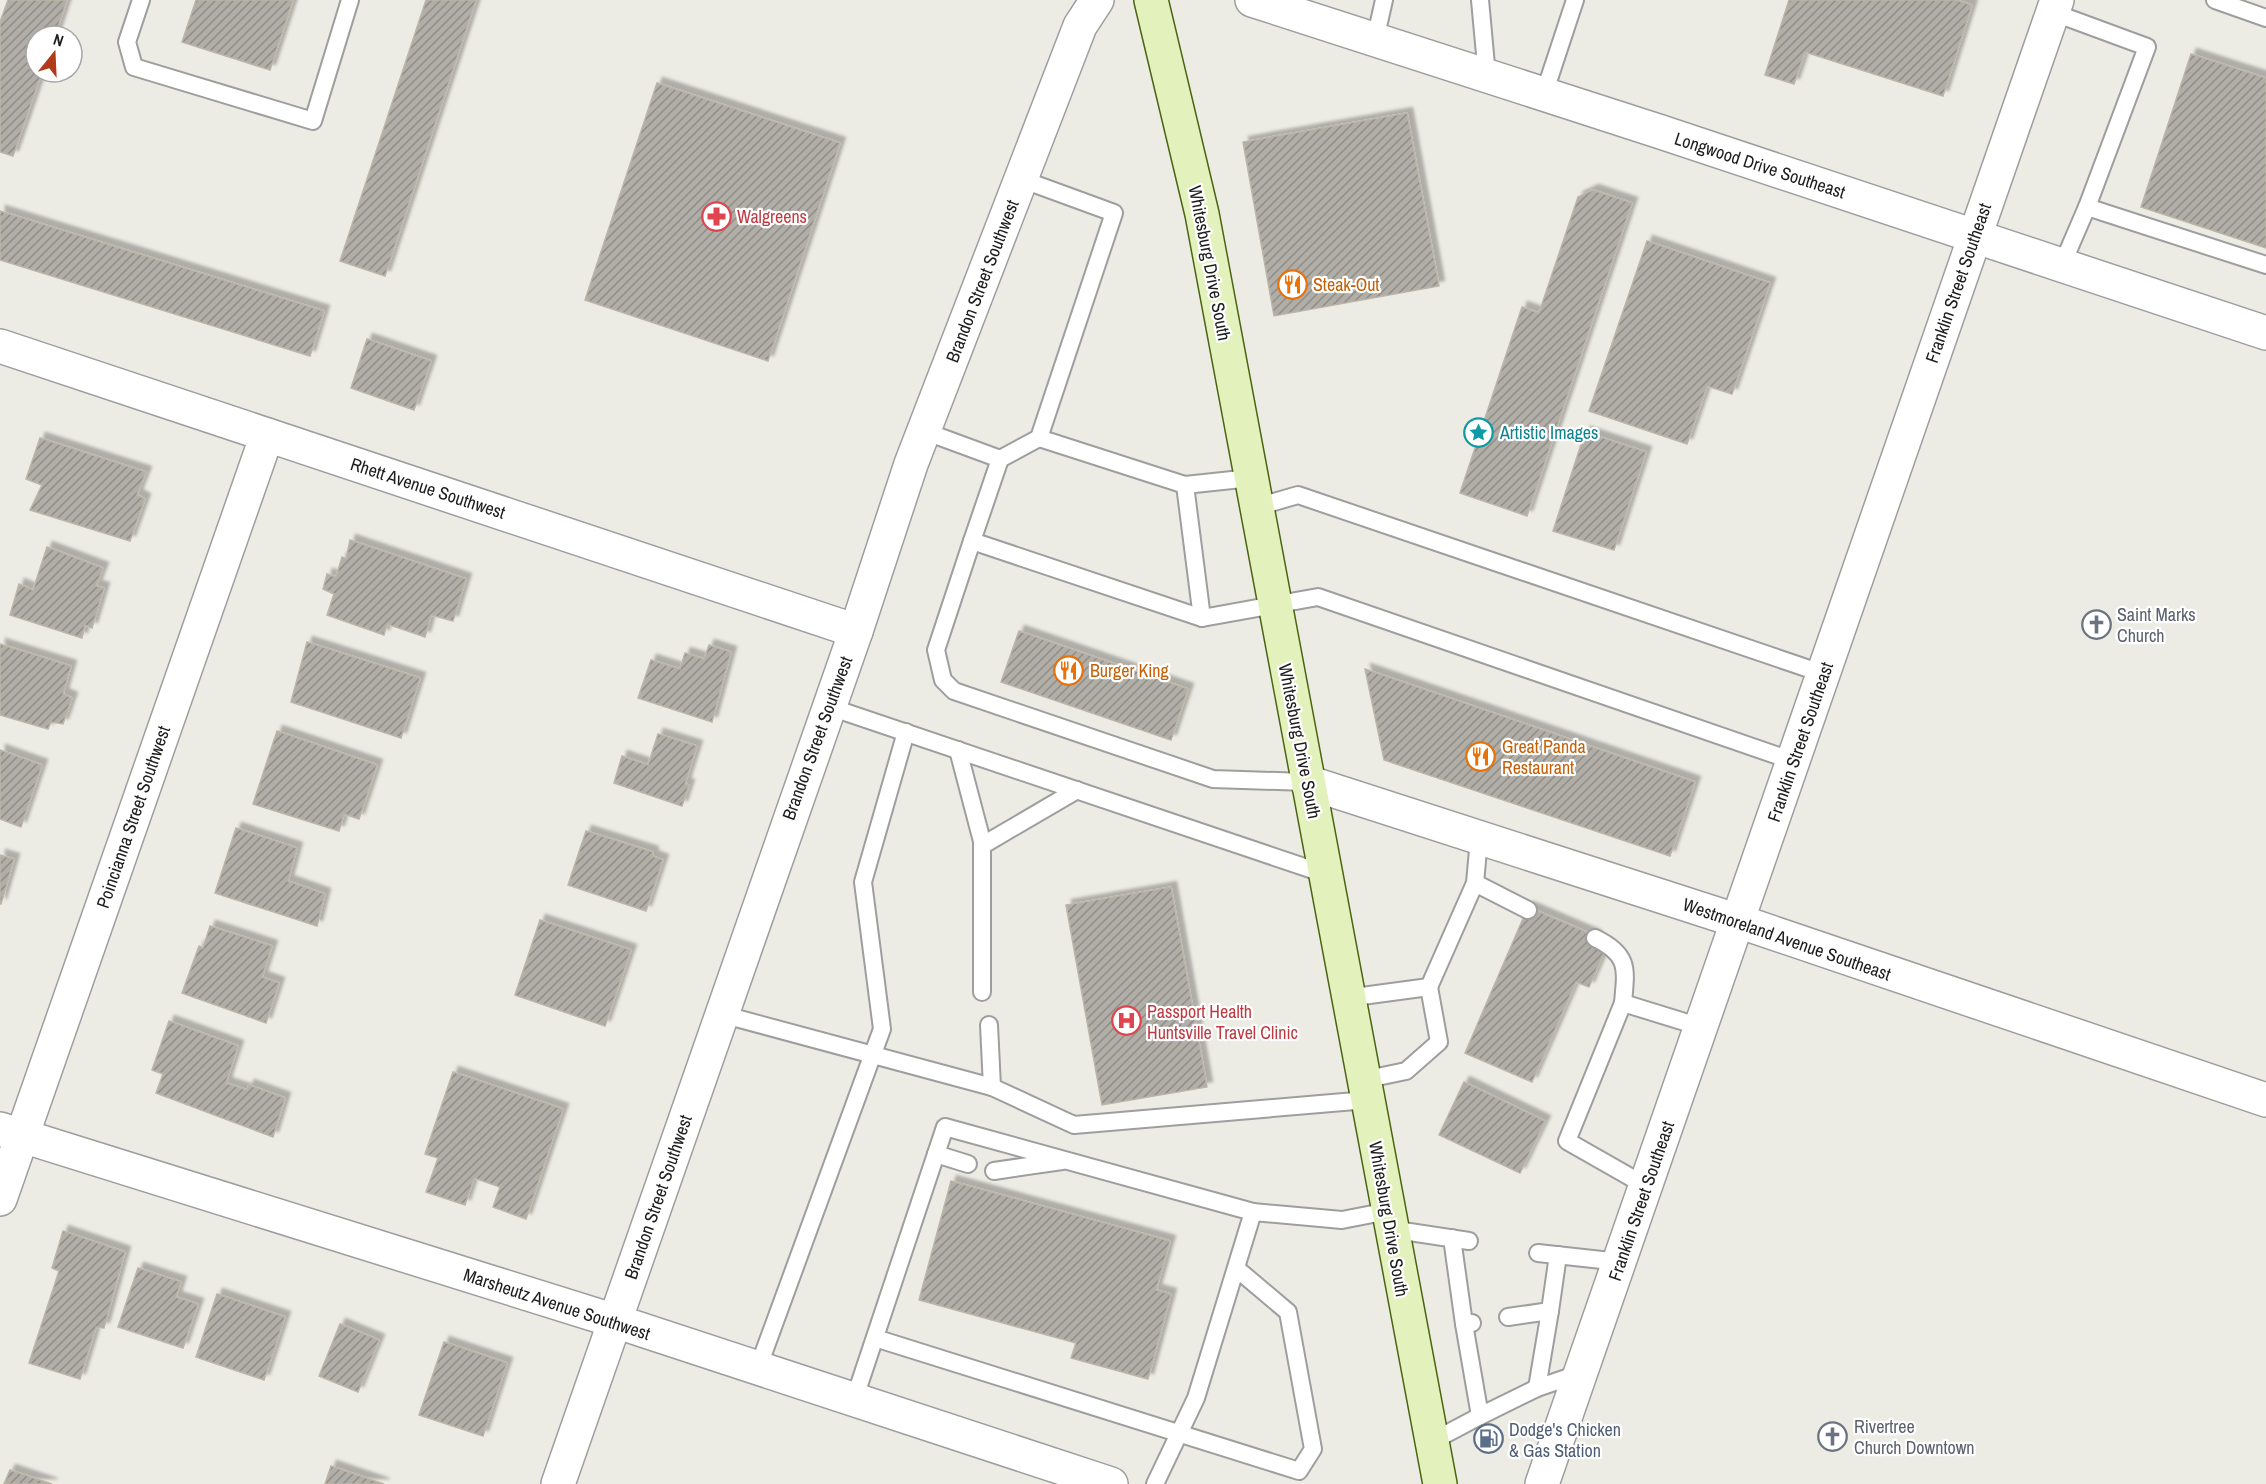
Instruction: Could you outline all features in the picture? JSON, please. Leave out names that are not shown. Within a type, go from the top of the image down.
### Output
[{"type":"main road","name":"Whitesburg Drive South","points":[[1151,0],[1202,214],[1347,998],[1440,1484]]},
{"type":"street","name":"Brandon Street Southwest","points":[[558,1484],[924,431],[1084,15],[1097,0]]},
{"type":"street","name":"Longwood Drive Southeast","points":[[1252,0],[2266,333]]},
{"type":"street","name":"Franklin Street Southeast","points":[[1542,1484],[2054,6]]},
{"type":"street","name":"Rhett Avenue Southwest","points":[[0,346],[856,630]]},
{"type":"street","name":"Poincianna Street Southwest","points":[[0,1199],[11,1133],[267,435]]},
{"type":"street","name":"Westmoreland Avenue Southeast","points":[[1307,782],[1738,921],[2266,1100]]},
{"type":"street","name":"Marsheutz Avenue Southwest","points":[[11,1133],[615,1321],[1112,1484]]},
{"type":"lane","points":[[141,0],[127,42],[134,67],[313,121],[350,0]]},
{"type":"lane","points":[[1375,40],[1384,0]]},
{"type":"lane","points":[[1480,0],[1487,76]]},
{"type":"lane","points":[[1544,94],[1575,0]]},
{"type":"lane","points":[[2216,0],[2266,18]]},
{"type":"lane","points":[[2054,6],[2147,46],[2087,207],[2062,265]]},
{"type":"lane","points":[[1021,179],[1114,213],[1040,438],[1000,459],[936,650],[943,680],[954,691],[1213,779],[1307,782]]},
{"type":"lane","points":[[2087,207],[2266,265]]},
{"type":"lane","points":[[924,431],[1000,459]]},
{"type":"lane","points":[[1040,438],[1185,485],[1298,495],[1824,674]]},
{"type":"lane","points":[[1185,485],[1202,618]]},
{"type":"lane","points":[[972,541],[1202,618],[1318,597],[1793,761]]},
{"type":"lane","points":[[827,706],[1325,874]]},
{"type":"lane","points":[[758,1368],[882,1029],[863,882],[906,732]]},
{"type":"lane","points":[[958,750],[983,845],[1077,790]]},
{"type":"lane","points":[[721,1014],[992,1087],[1074,1125],[1365,1090],[1406,1071],[1439,1042],[1429,987],[1475,883],[1479,839]]},
{"type":"lane","points":[[982,840],[982,992]]},
{"type":"lane","points":[[1475,883],[1528,910]]},
{"type":"lane","points":[[1595,938],[1612,946],[1626,968],[1623,1003],[1567,1141],[1646,1186]]},
{"type":"lane","points":[[1347,998],[1429,987]]},
{"type":"lane","points":[[1623,1003],[1701,1027]]},
{"type":"lane","points":[[989,1025],[992,1087]]},
{"type":"lane","points":[[854,1400],[945,1127],[1253,1212],[1342,1220],[1389,1220],[1460,1239],[1480,1416]]},
{"type":"lane","points":[[936,1154],[969,1164]]},
{"type":"lane","points":[[994,1171],[1068,1160]]},
{"type":"lane","points":[[1155,1484],[1196,1398],[1253,1212]]},
{"type":"lane","points":[[1538,1253],[1620,1262]]},
{"type":"lane","points":[[1537,1388],[1558,1256]]},
{"type":"lane","points":[[875,1338],[1299,1471],[1313,1449],[1288,1312],[1237,1269]]},
{"type":"lane","points":[[1508,1317],[1550,1311]]},
{"type":"lane","points":[[1431,1443],[1537,1388],[1581,1373]]},
{"type":"building","points":[[8,0],[67,0],[59,24],[24,24],[24,84],[38,84],[13,156],[0,152],[0,22]]},
{"type":"building","points":[[196,0],[293,0],[270,70],[182,42]]},
{"type":"building","points":[[426,0],[476,0],[385,276],[340,261]]},
{"type":"building","points":[[1789,0],[1956,0],[1972,5],[1943,96],[1805,52],[1794,84],[1765,75]]},
{"type":"building","points":[[2191,54],[2266,78],[2266,248],[2141,207]]},
{"type":"building","points":[[657,83],[840,143],[768,361],[585,300]]},
{"type":"building","points":[[1407,113],[1439,286],[1274,316],[1243,142]]},
{"type":"building","points":[[1593,190],[1632,203],[1527,516],[1460,493],[1522,307],[1539,313],[1578,197]]},
{"type":"building","points":[[0,211],[324,311],[310,356],[0,260]]},
{"type":"building","points":[[1647,241],[1770,283],[1732,394],[1707,386],[1687,444],[1589,411]]},
{"type":"building","points":[[367,339],[431,361],[414,410],[351,388]]},
{"type":"building","points":[[1585,432],[1646,452],[1614,550],[1553,531]]},
{"type":"building","points":[[40,438],[146,472],[137,495],[145,499],[130,541],[30,510],[42,485],[26,479]]},
{"type":"building","points":[[350,540],[466,579],[453,621],[431,615],[425,637],[387,624],[384,635],[327,615],[334,594],[323,589],[327,574],[336,577],[342,557],[346,559]]},
{"type":"building","points":[[47,547],[103,568],[96,586],[104,588],[92,628],[85,625],[82,638],[10,615],[19,584],[33,590]]},
{"type":"building","points":[[1019,631],[1188,689],[1171,740],[1001,682]]},
{"type":"building","points":[[307,642],[420,678],[401,738],[291,702]]},
{"type":"building","points":[[0,644],[71,666],[63,694],[72,698],[63,724],[51,722],[48,729],[0,715]]},
{"type":"building","points":[[709,645],[731,652],[712,722],[638,698],[651,660],[680,669],[685,653],[704,659]]},
{"type":"building","points":[[1365,669],[1695,782],[1670,856],[1384,760]]},
{"type":"building","points":[[277,731],[377,765],[359,819],[344,814],[339,831],[253,804]]},
{"type":"building","points":[[658,734],[697,746],[685,784],[689,785],[682,806],[614,783],[622,756],[648,765]]},
{"type":"building","points":[[0,750],[42,765],[21,827],[0,819]]},
{"type":"building","points":[[236,828],[297,848],[288,881],[325,894],[317,926],[215,893]]},
{"type":"building","points":[[586,831],[653,852],[652,856],[663,860],[646,911],[568,885]]},
{"type":"building","points":[[0,855],[14,859],[1,904],[0,903]]},
{"type":"building","points":[[1171,887],[1207,1087],[1102,1105],[1066,905]]},
{"type":"building","points":[[1528,907],[1596,936],[1591,946],[1604,952],[1589,987],[1576,982],[1532,1082],[1465,1053]]},
{"type":"building","points":[[540,920],[631,950],[605,1026],[515,995]]},
{"type":"building","points":[[210,926],[272,946],[262,977],[279,983],[266,1023],[182,993],[199,946],[203,948]]},
{"type":"building","points":[[169,1021],[238,1046],[226,1083],[247,1090],[249,1085],[285,1098],[273,1137],[156,1093],[163,1074],[152,1070]]},
{"type":"building","points":[[453,1072],[563,1109],[526,1219],[493,1207],[500,1187],[474,1178],[465,1205],[426,1192],[438,1158],[425,1154]]},
{"type":"building","points":[[1464,1082],[1545,1121],[1520,1173],[1439,1135]]},
{"type":"building","points":[[951,1181],[1170,1241],[1156,1290],[1171,1294],[1148,1379],[1071,1358],[1076,1343],[919,1300]]},
{"type":"building","points":[[63,1231],[125,1252],[104,1328],[96,1327],[80,1379],[29,1363],[59,1271],[52,1268]]},
{"type":"building","points":[[138,1268],[181,1282],[176,1297],[198,1304],[183,1348],[118,1327]]},
{"type":"building","points":[[217,1294],[285,1317],[264,1380],[196,1357]]},
{"type":"building","points":[[340,1324],[379,1340],[358,1392],[319,1376]]},
{"type":"building","points":[[444,1342],[507,1363],[483,1436],[419,1415]]},
{"type":"building","points":[[331,1466],[384,1484],[325,1484]]},
{"type":"building","points":[[10,1470],[52,1484],[4,1484]]},
{"type":"place","name":"Walgreens","points":[[716,216]]},
{"type":"place","name":"Steak-Out","points":[[1292,284]]},
{"type":"place","name":"Artistic Images","points":[[1479,432]]},
{"type":"place","name":"Saint Marks Church","points":[[2096,624]]},
{"type":"place","name":"Burger King","points":[[1069,670]]},
{"type":"place","name":"Great Panda Restaurant","points":[[1481,756]]},
{"type":"place","name":"Passport Health Huntsville Travel Clinic","points":[[1126,1021]]},
{"type":"place","name":"Rivertree Church Downtown","points":[[1833,1436]]},
{"type":"place","name":"Dodge's Chicken & Gas Station","points":[[1488,1439]]}]
